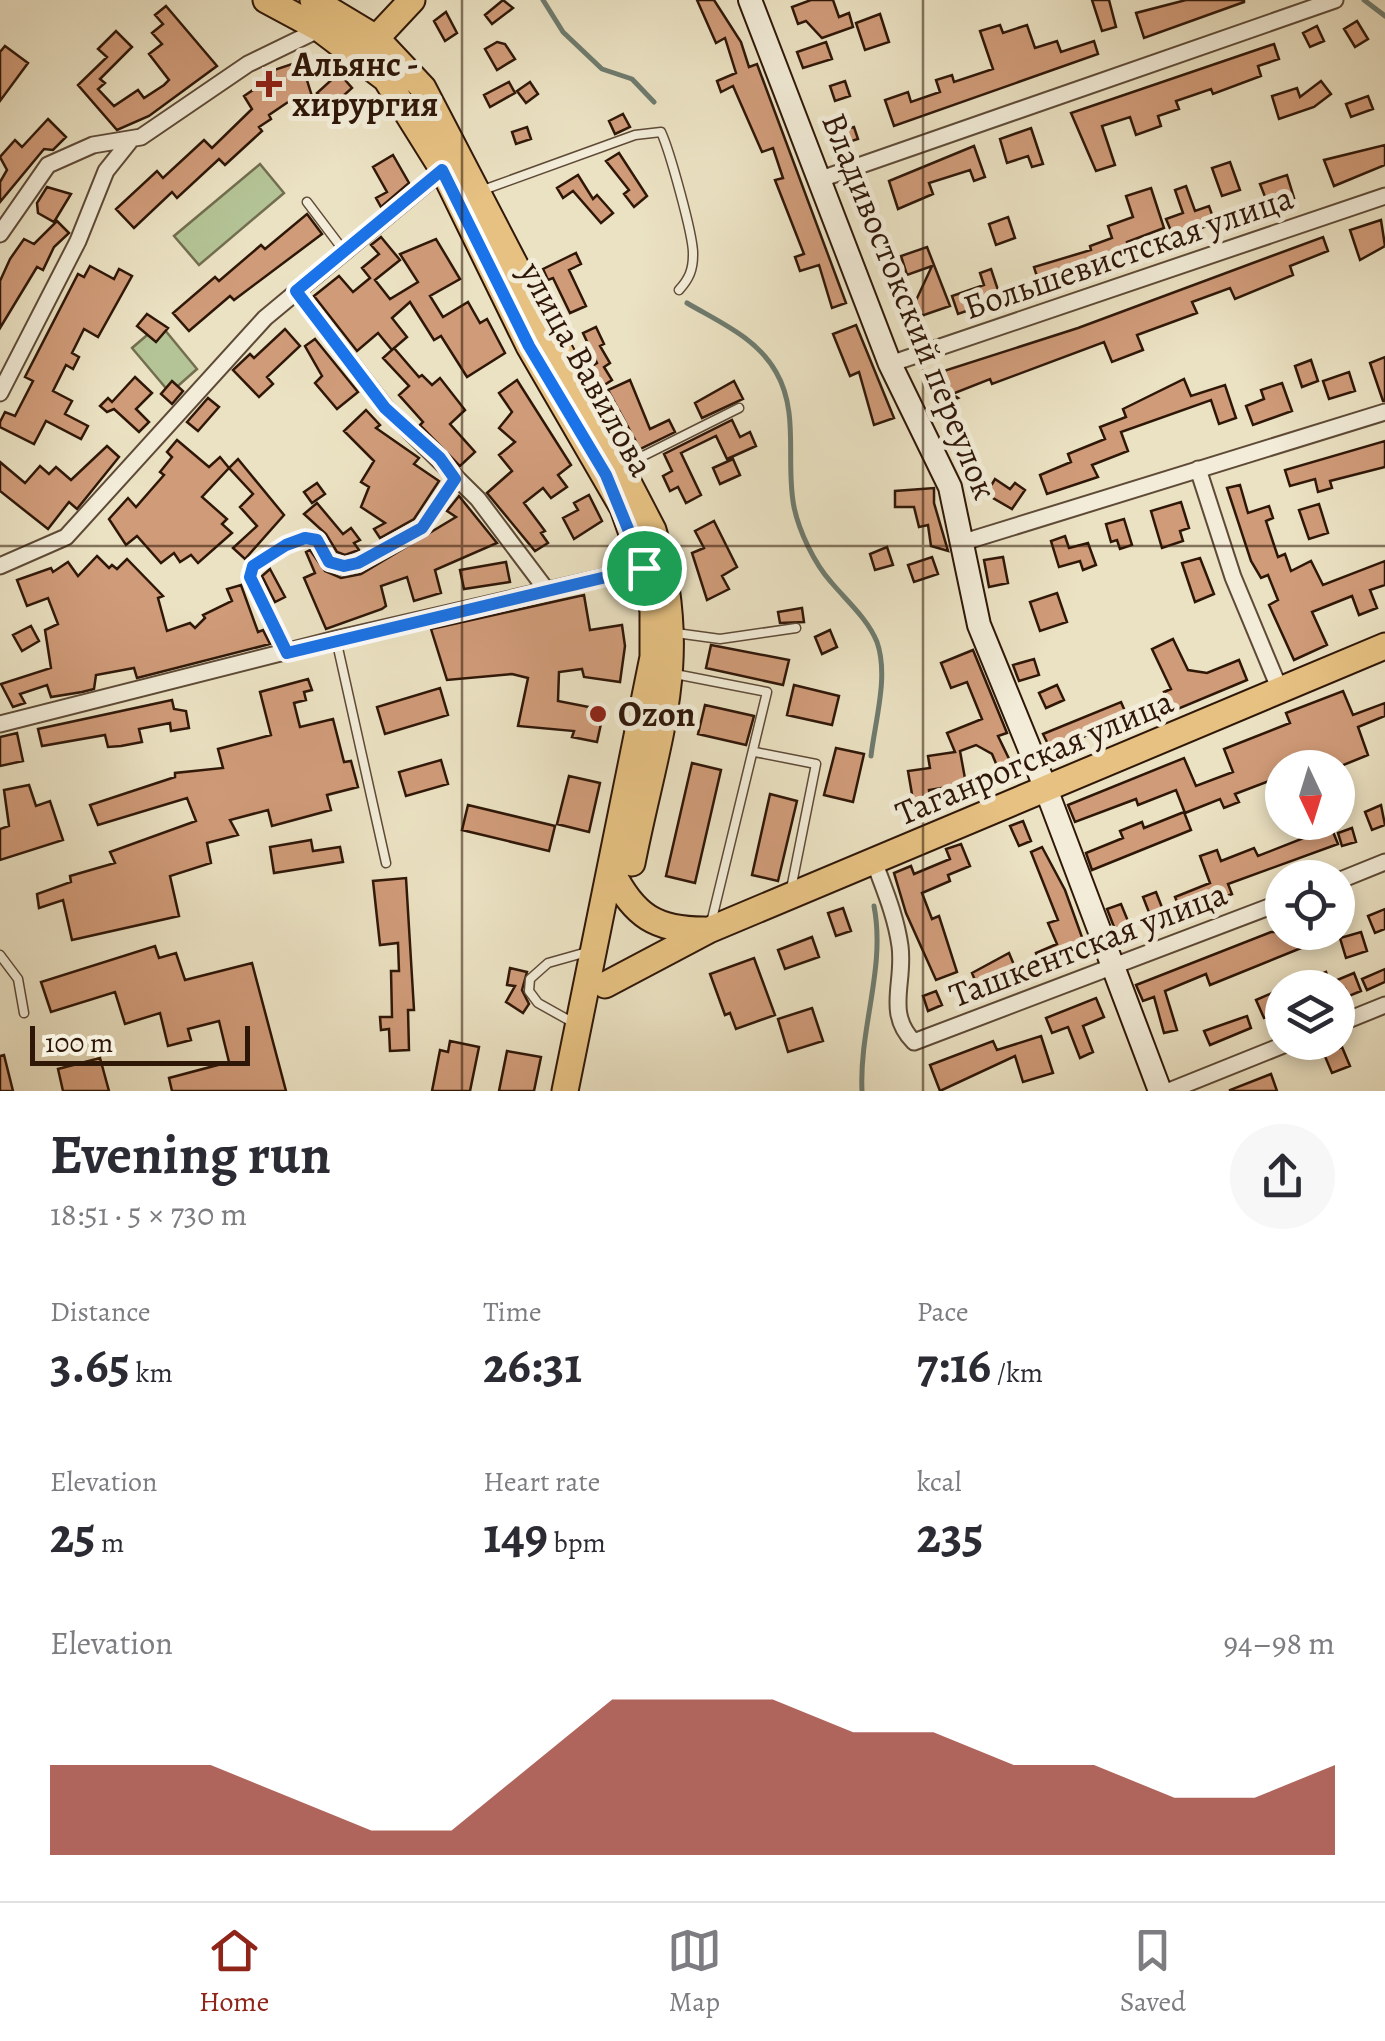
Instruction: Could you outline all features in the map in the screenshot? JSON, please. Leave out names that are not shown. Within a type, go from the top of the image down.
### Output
[{"type":"main road","name":"улица Вавилова","points":[[266,0],[320,29],[368,47],[423,88],[549,334],[624,466],[653,530],[674,633],[670,673],[582,1091]]},
{"type":"main road","name":"улица Вавилова","points":[[314,0],[353,8],[368,47],[442,170],[529,346],[606,475],[644,568],[653,611],[653,657],[565,1091]]},
{"type":"main road","points":[[368,47],[412,0]]},
{"type":"main road","points":[[320,29],[353,8]]},
{"type":"main road","name":"Таганрогская улица","points":[[605,985],[710,930],[875,864],[1385,646]]},
{"type":"main road","name":"Таганрогская улица","points":[[612,872],[625,898],[648,918],[672,930],[710,930]]},
{"type":"street","name":"Владивостокский переулок","points":[[750,0],[890,364],[950,487],[979,624],[1046,788],[1111,970],[1160,1091]]},
{"type":"street","points":[[821,178],[1334,0]]},
{"type":"street","points":[[0,393],[78,241],[106,170],[130,142],[248,64],[320,29]]},
{"type":"street","points":[[0,234],[48,165],[93,144],[130,142]]},
{"type":"street","points":[[0,566],[66,537],[206,388],[238,345],[296,291],[442,170]]},
{"type":"street","name":"Большевистская улица","points":[[890,364],[1385,196]]},
{"type":"street","points":[[296,291],[385,408],[478,499],[545,588]]},
{"type":"street","points":[[964,542],[1385,412]]},
{"type":"street","points":[[1198,470],[1232,577],[1280,690]]},
{"type":"street","points":[[287,653],[250,577],[253,566],[305,538],[317,540],[329,562],[344,566],[358,563],[422,528],[455,479]]},
{"type":"street","points":[[0,724],[545,588],[644,568]]},
{"type":"street","points":[[1355,874],[1385,862]]},
{"type":"street","name":"Ташкентская улица","points":[[875,864],[892,907],[900,950],[895,1006],[901,1029],[914,1042],[1265,909]]},
{"type":"street","points":[[1355,1017],[1385,1005]]},
{"type":"street","points":[[1169,1091],[1265,1052]]},
{"type":"lane","points":[[479,191],[634,135],[661,132],[670,151],[694,252],[691,276],[679,290]]},
{"type":"lane","points":[[307,202],[344,252]]},
{"type":"lane","points":[[624,466],[739,408]]},
{"type":"lane","points":[[674,633],[720,639],[796,628]]},
{"type":"lane","points":[[336,639],[386,863]]},
{"type":"lane","points":[[670,673],[767,692],[710,930]]},
{"type":"lane","points":[[754,752],[816,764],[789,899]]},
{"type":"lane","points":[[580,1027],[538,1003],[529,991],[530,979],[548,963],[596,950]]},
{"type":"lane","points":[[0,955],[18,979],[24,1012]]},
{"type":"green space","points":[[260,164],[284,193],[199,265],[174,236]]},
{"type":"green space","points":[[160,324],[197,369],[170,393],[132,348]]},
{"type":"building","points":[[503,0],[513,8],[492,24],[485,15]]},
{"type":"building","points":[[697,0],[714,0],[741,42],[749,67],[757,64],[846,303],[832,308],[819,265],[800,271],[795,257],[804,254],[775,180],[783,178],[773,148],[762,152],[733,86],[721,92],[717,81],[736,73],[725,38],[716,43]]},
{"type":"building","points":[[811,0],[833,0],[839,17],[849,13],[853,27],[822,38],[806,21],[798,24],[792,7]]},
{"type":"building","points":[[1092,0],[1109,0],[1116,27],[1102,31]]},
{"type":"building","points":[[1186,0],[1244,2],[1144,38],[1136,13]]},
{"type":"building","points":[[166,6],[217,66],[149,116],[117,130],[78,85],[107,57],[98,49],[116,31],[132,47],[100,79],[105,83],[98,89],[114,106],[138,90],[144,98],[164,85],[169,80],[149,54],[162,44],[152,33],[163,24],[155,15]]},
{"type":"building","points":[[446,12],[457,33],[445,41],[434,21]]},
{"type":"building","points":[[880,14],[889,42],[865,50],[856,23]]},
{"type":"building","points":[[1357,21],[1368,39],[1355,47],[1344,29]]},
{"type":"building","points":[[1000,25],[1003,33],[1027,25],[1035,48],[1057,41],[1061,52],[1094,41],[1098,54],[894,126],[885,100],[908,92],[911,102],[940,92],[936,80],[952,75],[954,82],[993,69],[980,31]]},
{"type":"building","points":[[1317,26],[1324,41],[1310,47],[1303,33]]},
{"type":"building","points":[[497,42],[505,44],[515,59],[497,70],[485,49]]},
{"type":"building","points":[[826,42],[832,59],[803,68],[797,52]]},
{"type":"building","points":[[1274,44],[1279,59],[1258,66],[1261,76],[1213,94],[1211,89],[1176,101],[1179,109],[1158,116],[1161,126],[1136,135],[1130,117],[1102,126],[1115,165],[1096,171],[1071,113]]},
{"type":"building","points":[[5,46],[28,63],[0,101],[0,52]]},
{"type":"building","points":[[301,61],[315,106],[307,115],[291,100],[269,115],[271,119],[259,127],[262,131],[225,165],[219,159],[177,198],[172,192],[134,228],[116,209],[157,171],[163,178],[204,140],[212,148],[252,109],[244,96],[275,75],[274,70]]},
{"type":"building","points":[[339,73],[352,88],[331,107],[317,93]]},
{"type":"building","points":[[845,81],[850,96],[835,101],[830,86]]},
{"type":"building","points":[[1321,81],[1331,94],[1314,107],[1279,119],[1272,96],[1297,88],[1300,97]]},
{"type":"building","points":[[509,82],[515,93],[490,107],[484,95]]},
{"type":"building","points":[[530,82],[538,94],[526,103],[517,91]]},
{"type":"building","points":[[1368,96],[1373,109],[1351,117],[1346,104]]},
{"type":"building","points":[[623,114],[630,127],[615,134],[609,121]]},
{"type":"building","points":[[48,119],[66,137],[53,150],[44,149],[0,202],[0,182],[7,170],[0,157],[15,140],[22,147]]},
{"type":"building","points":[[844,121],[847,129],[854,127],[858,139],[836,146],[829,126]]},
{"type":"building","points":[[527,127],[531,139],[516,144],[512,132]]},
{"type":"building","points":[[1031,128],[1043,164],[1032,167],[1028,156],[1007,163],[1000,139]]},
{"type":"building","points":[[1385,145],[1385,165],[1334,186],[1324,160]]},
{"type":"building","points":[[974,146],[985,177],[974,181],[970,170],[929,183],[933,194],[898,209],[889,181]]},
{"type":"building","points":[[619,153],[647,196],[634,207],[624,194],[629,190],[606,161]]},
{"type":"building","points":[[393,155],[409,183],[381,207],[376,198],[387,192],[373,167]]},
{"type":"building","points":[[1230,162],[1240,190],[1222,196],[1212,168]]},
{"type":"building","points":[[578,175],[593,199],[597,195],[613,213],[601,223],[573,191],[563,198],[557,188]]},
{"type":"building","points":[[1287,175],[1294,198],[1269,207],[1260,184]]},
{"type":"building","points":[[1186,186],[1195,211],[1209,206],[1215,223],[1174,238],[1166,219],[1183,213],[1175,190]]},
{"type":"building","points":[[47,187],[71,194],[54,222],[38,213],[37,203]]},
{"type":"building","points":[[1151,188],[1164,228],[1127,242],[1130,253],[1039,283],[1034,267],[1091,250],[1090,246],[1112,238],[1108,226],[1133,217],[1126,196]]},
{"type":"building","points":[[307,214],[322,234],[234,300],[230,296],[189,331],[173,313],[215,277],[219,281],[261,245],[265,249]]},
{"type":"building","points":[[1008,217],[1015,238],[996,245],[989,224]]},
{"type":"building","points":[[1381,220],[1385,246],[1360,260],[1350,230]]},
{"type":"building","points":[[57,221],[69,233],[54,247],[43,270],[37,267],[0,328],[0,281],[10,259],[24,239],[34,244]]},
{"type":"building","points":[[889,236],[893,250],[878,255],[873,241]]},
{"type":"building","points":[[381,237],[400,260],[375,280],[390,299],[418,282],[400,254],[436,239],[460,279],[430,296],[443,317],[468,302],[480,323],[487,319],[505,353],[467,377],[441,336],[434,340],[410,302],[392,318],[407,337],[392,350],[378,333],[357,351],[314,296],[339,276],[353,292],[370,278],[362,268],[379,254],[371,245]]},
{"type":"building","points":[[1323,237],[1328,251],[1290,266],[1293,275],[1235,299],[1230,288],[1192,302],[1197,313],[1137,335],[1143,350],[1112,362],[1104,342],[992,384],[990,379],[952,394],[958,398],[937,406],[925,377],[1078,328]]},
{"type":"building","points":[[927,247],[950,306],[915,318],[918,326],[907,330],[900,313],[912,309],[932,266],[907,275],[901,256]]},
{"type":"building","points":[[576,253],[581,264],[569,270],[586,306],[570,313],[553,278],[548,280],[543,269]]},
{"type":"building","points":[[90,266],[114,279],[119,269],[132,276],[98,337],[84,329],[72,353],[79,357],[73,369],[66,365],[53,391],[72,401],[65,414],[88,426],[81,439],[46,421],[34,444],[0,427],[0,422],[5,412],[15,416],[33,381],[25,377],[78,274],[84,277]]},
{"type":"building","points":[[991,269],[1001,299],[958,314],[952,296],[984,285],[980,273]]},
{"type":"building","points":[[147,314],[168,328],[156,342],[137,326]]},
{"type":"building","points":[[856,325],[894,418],[874,425],[859,372],[850,376],[833,334]]},
{"type":"building","points":[[596,327],[604,344],[600,346],[610,363],[604,367],[612,380],[601,387],[589,368],[597,363],[583,333]]},
{"type":"building","points":[[285,329],[300,346],[267,377],[273,384],[259,397],[233,370],[250,354],[254,358]]},
{"type":"building","points":[[315,339],[358,392],[337,409],[315,383],[322,376],[305,346]]},
{"type":"building","points":[[394,348],[419,377],[422,375],[432,385],[440,378],[465,410],[450,424],[475,452],[460,466],[420,425],[423,422],[399,395],[409,386],[383,358]]},
{"type":"building","points":[[1385,357],[1385,401],[1383,401],[1370,363]]},
{"type":"building","points":[[1311,360],[1318,381],[1302,387],[1295,366]]},
{"type":"building","points":[[1349,372],[1355,391],[1329,399],[1323,381]]},
{"type":"building","points":[[135,377],[152,393],[136,409],[149,422],[139,432],[114,409],[107,412],[100,406],[108,398],[112,402]]},
{"type":"building","points":[[1184,379],[1191,396],[1225,385],[1236,418],[1219,424],[1211,400],[1121,432],[1128,451],[1092,465],[1098,477],[1047,494],[1040,475],[1071,462],[1068,454],[1105,439],[1100,427],[1126,417],[1123,409]]},
{"type":"building","points":[[517,380],[571,465],[558,475],[567,487],[551,498],[543,488],[524,503],[545,531],[541,533],[548,543],[535,551],[487,493],[512,471],[499,455],[515,442],[499,428],[512,412],[499,393]]},
{"type":"building","points":[[630,380],[650,429],[669,420],[675,432],[640,449],[608,390]]},
{"type":"building","points":[[172,381],[183,391],[172,404],[161,394]]},
{"type":"building","points":[[734,381],[743,399],[702,418],[695,403]]},
{"type":"building","points":[[1282,383],[1292,411],[1253,425],[1246,406],[1264,399],[1261,390]]},
{"type":"building","points":[[208,398],[219,407],[198,431],[187,422]]},
{"type":"building","points":[[366,410],[380,425],[376,428],[419,458],[414,464],[439,481],[414,519],[380,538],[374,529],[385,523],[361,507],[369,487],[361,482],[374,461],[344,431]]},
{"type":"building","points":[[732,420],[740,437],[750,432],[756,446],[727,459],[716,436],[681,453],[701,495],[686,503],[678,487],[670,491],[663,476],[672,471],[664,454]]},
{"type":"building","points":[[177,440],[209,467],[220,457],[229,468],[202,497],[227,519],[222,524],[232,533],[198,563],[191,555],[180,562],[174,553],[161,563],[137,536],[126,545],[109,519],[128,498],[136,507],[164,475],[160,472],[172,457],[167,452]]},
{"type":"building","points":[[1385,441],[1385,467],[1330,481],[1332,488],[1318,492],[1315,479],[1290,486],[1285,470]]},
{"type":"building","points":[[107,446],[119,457],[77,509],[69,502],[48,529],[0,491],[0,462],[25,483],[40,466],[49,474],[56,467],[71,480]]},
{"type":"building","points":[[238,459],[284,515],[245,559],[233,548],[257,526],[240,507],[253,494],[229,468]]},
{"type":"building","points":[[733,459],[740,475],[720,484],[713,468]]},
{"type":"building","points":[[995,479],[1010,489],[1015,483],[1025,490],[1012,509],[986,494]]},
{"type":"building","points":[[317,483],[325,494],[312,503],[304,492]]},
{"type":"building","points":[[1240,485],[1248,513],[1269,506],[1273,518],[1266,521],[1278,557],[1285,554],[1291,571],[1311,561],[1323,585],[1385,561],[1385,585],[1370,590],[1377,608],[1359,615],[1352,596],[1312,612],[1327,645],[1294,660],[1269,605],[1278,600],[1268,575],[1261,578],[1251,561],[1227,488]]},
{"type":"building","points":[[934,488],[934,503],[948,551],[931,546],[928,525],[919,527],[914,507],[895,507],[895,491]]},
{"type":"building","points":[[589,495],[602,521],[574,539],[563,518],[578,510],[574,503]]},
{"type":"building","points":[[459,496],[497,543],[435,570],[441,593],[414,601],[407,577],[381,586],[386,606],[382,609],[326,629],[304,578],[315,573],[306,552],[310,550],[325,571],[341,578],[361,574],[456,517],[447,511]]},
{"type":"building","points":[[1181,502],[1189,528],[1180,531],[1183,541],[1162,548],[1151,511]]},
{"type":"building","points":[[317,503],[343,534],[351,528],[360,540],[354,543],[359,550],[345,555],[337,552],[326,534],[304,514]]},
{"type":"building","points":[[1319,504],[1328,533],[1309,539],[1299,510]]},
{"type":"building","points":[[1124,519],[1132,545],[1120,549],[1117,540],[1111,542],[1106,524]]},
{"type":"building","points":[[714,521],[737,567],[722,576],[729,589],[707,600],[692,553],[704,548],[695,531]]},
{"type":"building","points":[[1065,536],[1069,548],[1088,543],[1096,565],[1083,570],[1080,561],[1059,567],[1051,541]]},
{"type":"building","points":[[887,547],[893,565],[875,570],[870,554]]},
{"type":"building","points":[[97,556],[109,568],[112,565],[117,569],[127,559],[163,596],[158,598],[167,631],[190,623],[195,628],[205,618],[203,615],[232,601],[227,589],[241,585],[258,632],[263,630],[270,644],[137,678],[134,668],[96,675],[94,689],[82,692],[51,697],[47,685],[20,694],[25,703],[13,707],[1,684],[51,668],[45,630],[58,624],[48,598],[27,606],[17,580],[51,568],[53,572],[68,562],[78,576]]},
{"type":"building","points":[[932,557],[938,574],[914,582],[908,565]]},
{"type":"building","points":[[1003,557],[1008,583],[989,587],[984,560]]},
{"type":"building","points":[[1200,558],[1214,594],[1195,602],[1182,563]]},
{"type":"building","points":[[506,562],[510,582],[464,589],[460,570]]},
{"type":"building","points":[[270,569],[285,597],[275,602],[262,576]]},
{"type":"building","points":[[1057,593],[1067,622],[1040,631],[1030,602]]},
{"type":"building","points":[[584,595],[590,630],[622,625],[625,646],[620,682],[584,677],[582,669],[559,672],[558,701],[604,710],[597,742],[572,737],[574,731],[518,726],[528,678],[512,674],[447,680],[431,629]]},
{"type":"building","points":[[802,608],[804,622],[780,623],[778,612]]},
{"type":"building","points":[[31,626],[39,641],[22,651],[13,635]]},
{"type":"building","points":[[830,630],[837,647],[822,654],[815,637]]},
{"type":"building","points":[[1173,639],[1188,670],[1207,673],[1239,660],[1247,680],[1173,711],[1164,692],[1171,689],[1152,649]]},
{"type":"building","points":[[711,645],[789,660],[783,685],[706,668]]},
{"type":"building","points":[[973,650],[1007,733],[998,736],[1013,767],[1000,773],[992,754],[976,745],[960,751],[966,784],[929,790],[930,797],[913,800],[908,771],[930,768],[928,756],[955,752],[947,733],[982,719],[967,682],[951,688],[941,663]]},
{"type":"building","points":[[1034,659],[1039,675],[1019,681],[1013,665]]},
{"type":"building","points":[[308,679],[312,690],[304,692],[306,700],[294,703],[300,727],[333,719],[344,762],[351,761],[358,787],[327,795],[331,810],[272,826],[268,810],[230,820],[238,835],[207,843],[211,863],[170,876],[179,916],[72,940],[63,900],[39,908],[37,894],[71,882],[70,876],[115,863],[110,852],[196,821],[187,798],[98,825],[90,805],[175,777],[175,773],[223,768],[218,749],[271,735],[260,692]]},
{"type":"building","points":[[794,685],[839,696],[832,725],[787,715]]},
{"type":"building","points":[[1057,685],[1064,700],[1046,708],[1039,693]]},
{"type":"building","points":[[440,688],[448,715],[385,734],[377,707]]},
{"type":"building","points":[[1343,691],[1353,715],[1385,703],[1385,716],[1358,727],[1368,755],[1355,760],[1355,750],[1265,750],[1265,783],[1235,794],[1239,802],[1224,808],[1220,799],[1185,813],[1176,790],[1138,805],[1136,799],[1075,822],[1068,805],[1184,758],[1196,786],[1233,772],[1224,749],[1290,723],[1286,713]]},
{"type":"building","points":[[172,700],[174,709],[186,711],[189,728],[171,731],[170,723],[139,729],[142,742],[121,746],[108,747],[105,735],[42,746],[38,729]]},
{"type":"building","points":[[1121,702],[1127,716],[1052,752],[1043,734]]},
{"type":"building","points":[[705,705],[754,716],[746,745],[698,734]]},
{"type":"building","points":[[17,733],[23,761],[0,766],[0,737]]},
{"type":"building","points":[[836,748],[864,754],[853,802],[824,795]]},
{"type":"building","points":[[441,760],[448,784],[406,796],[399,772]]},
{"type":"building","points":[[692,763],[721,770],[695,883],[666,876]]},
{"type":"building","points":[[569,776],[600,783],[589,832],[557,824]]},
{"type":"building","points":[[29,785],[36,806],[50,801],[63,840],[0,860],[0,829],[9,826],[4,790]]},
{"type":"building","points":[[770,794],[797,801],[778,881],[752,875]]},
{"type":"building","points":[[468,805],[555,826],[549,851],[462,830]]},
{"type":"building","points":[[1381,805],[1385,825],[1372,830],[1365,812]]},
{"type":"building","points":[[1184,812],[1191,830],[1092,870],[1086,853],[1123,838],[1120,831],[1142,822],[1144,828]]},
{"type":"building","points":[[1023,821],[1031,841],[1019,846],[1010,826]]},
{"type":"building","points":[[311,840],[313,851],[340,847],[343,862],[274,873],[270,847]]},
{"type":"building","points":[[1299,840],[1336,840],[1338,844],[1294,860],[1265,860],[1265,871],[1228,884],[1232,894],[1183,916],[1175,897],[1210,883],[1200,856],[1217,850],[1221,861],[1254,848],[1258,856]]},
{"type":"building","points":[[961,844],[970,866],[948,875],[950,881],[922,893],[932,919],[939,916],[957,972],[936,980],[906,913],[894,873],[911,866],[914,874],[950,859],[946,849]]},
{"type":"building","points":[[1042,847],[1065,890],[1087,951],[1042,969],[1036,953],[1057,944],[1048,923],[1058,920],[1031,852]]},
{"type":"building","points":[[406,878],[414,1010],[408,1010],[409,1050],[390,1051],[389,1029],[381,1030],[380,1017],[392,1017],[391,971],[399,971],[398,943],[380,945],[373,881]]},
{"type":"building","points":[[1156,892],[1163,910],[1150,915],[1143,897]]},
{"type":"building","points":[[1121,904],[1132,931],[1118,937],[1107,909]]},
{"type":"building","points":[[843,908],[851,931],[836,936],[828,913]]},
{"type":"building","points":[[1385,909],[1385,929],[1375,933],[1368,916]]},
{"type":"building","points":[[1361,932],[1367,951],[1346,958],[1344,950],[1355,950],[1355,934]]},
{"type":"building","points":[[1265,934],[1265,950],[1296,950],[1210,985],[1206,974],[1165,991],[1177,1030],[1164,1033],[1154,997],[1143,1001],[1136,985]]},
{"type":"building","points":[[812,937],[819,957],[785,969],[778,950]]},
{"type":"building","points":[[155,946],[159,958],[176,953],[185,980],[252,963],[286,1091],[172,1091],[169,1078],[229,1062],[219,1021],[188,1029],[191,1040],[168,1046],[160,1013],[125,1024],[115,992],[51,1012],[41,982]]},
{"type":"building","points":[[1009,953],[1019,977],[980,992],[972,973]]},
{"type":"building","points":[[754,958],[775,1015],[736,1029],[730,1013],[725,1015],[710,974]]},
{"type":"building","points":[[510,968],[527,972],[522,990],[529,1004],[523,1013],[506,1002],[515,986],[507,985]]},
{"type":"building","points":[[1385,969],[1385,982],[1367,990],[1362,979]]},
{"type":"building","points":[[936,991],[942,1005],[928,1011],[923,996]]},
{"type":"building","points":[[1265,996],[1265,1018],[1264,1018],[1256,1000]]},
{"type":"building","points":[[1096,998],[1104,1017],[1083,1026],[1093,1052],[1080,1058],[1068,1027],[1052,1033],[1046,1018]]},
{"type":"building","points":[[812,1008],[823,1041],[788,1052],[778,1019]]},
{"type":"building","points":[[1247,1016],[1251,1028],[1210,1045],[1204,1031]]},
{"type":"building","points":[[1041,1036],[1053,1073],[1023,1082],[1015,1056],[940,1091],[930,1065],[993,1041],[997,1050]]},
{"type":"building","points":[[450,1041],[479,1047],[470,1091],[432,1091],[440,1050],[448,1052]]},
{"type":"building","points":[[507,1051],[541,1057],[534,1091],[499,1091]]},
{"type":"building","points":[[4,1055],[13,1091],[0,1091],[0,1056]]},
{"type":"building","points":[[100,1058],[109,1091],[63,1091],[58,1069]]},
{"type":"building","points":[[1327,1060],[1347,1060],[1350,1066],[1332,1073]]},
{"type":"building","points":[[1271,1074],[1277,1091],[1230,1091],[1230,1090]]},
{"type":"waterway","points":[[543,0],[563,32],[602,69],[632,79],[654,102]]},
{"type":"waterway","points":[[1364,0],[1385,16]]},
{"type":"waterway","points":[[687,303],[759,350],[783,388],[790,421],[794,507],[800,526],[813,556],[877,642],[882,669],[871,756]]},
{"type":"waterway","points":[[862,1091],[864,1044],[877,952],[874,906]]},
{"type":"place","name":"Альянс - хирургия","points":[[269,84]]},
{"type":"place","name":"Ozon","points":[[598,714]]},
{"type":"route","points":[[442,170],[529,346],[623,508],[644,568],[545,588],[287,653],[250,577],[253,566],[305,538],[317,540],[329,562],[344,566],[358,563],[422,528],[455,479],[440,458],[385,408],[296,291],[442,170]]}]
